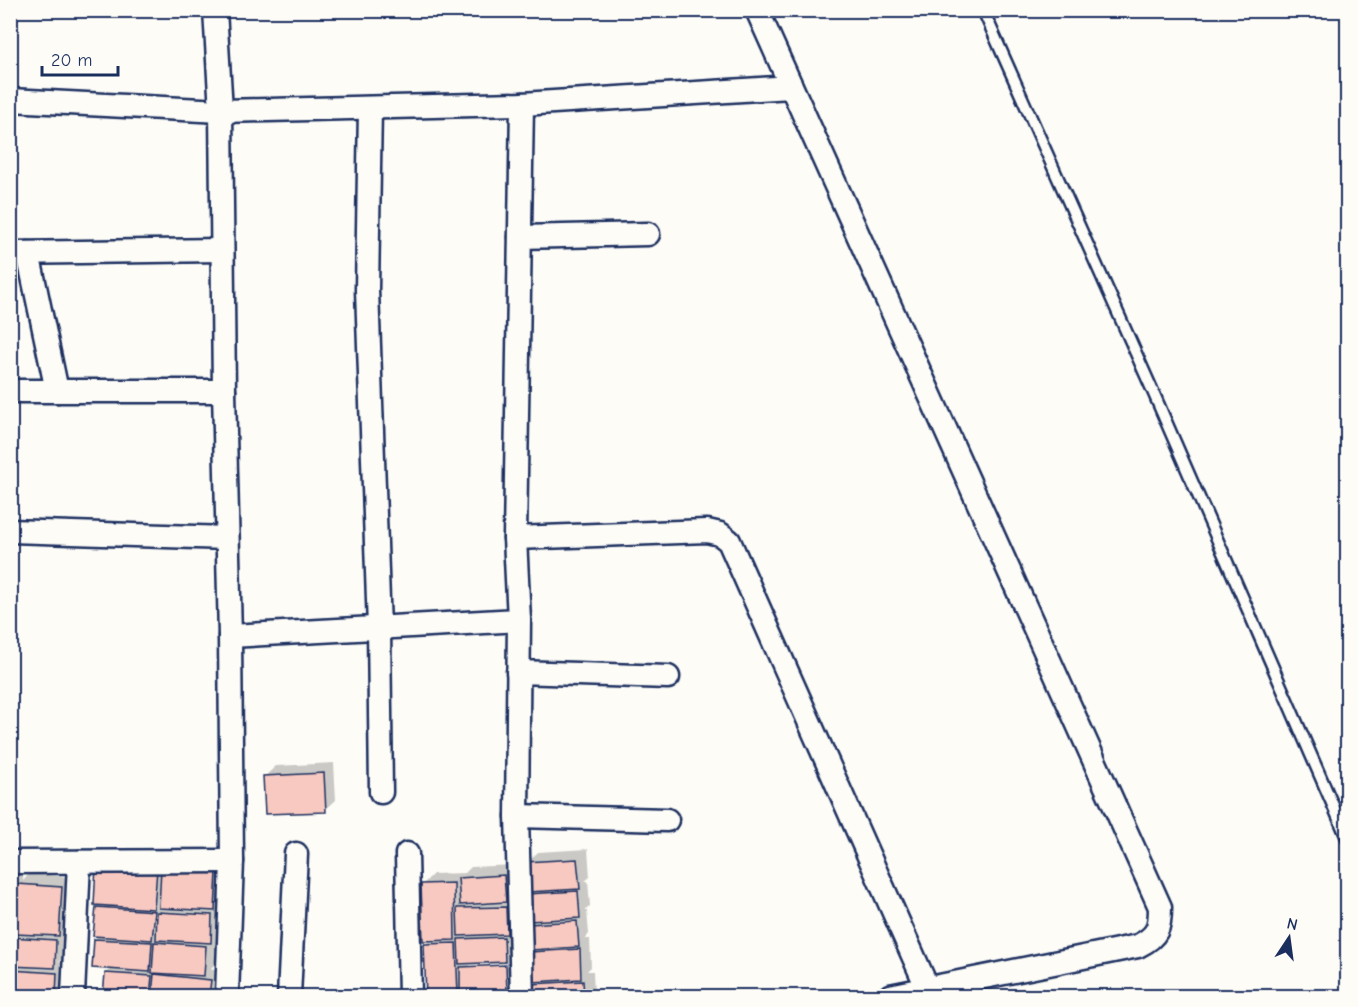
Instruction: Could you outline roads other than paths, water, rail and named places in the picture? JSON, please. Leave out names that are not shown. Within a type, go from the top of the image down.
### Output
[{"type":"street","points":[[215,10],[221,111],[221,250],[230,636],[232,861],[227,996]]},
{"type":"street","points":[[757,10],[1160,907],[1160,923],[1152,939],[1138,946],[890,996]]},
{"type":"street","points":[[10,100],[221,111],[522,104],[791,87]]},
{"type":"street","points":[[522,104],[515,538],[519,620],[518,816],[522,996]]},
{"type":"street","points":[[370,108],[367,290],[379,628],[381,792]]},
{"type":"street","points":[[520,237],[648,234]]},
{"type":"street","points":[[57,391],[19,253],[221,250]]},
{"type":"street","points":[[10,391],[224,391]]},
{"type":"street","points":[[10,531],[227,538]]},
{"type":"street","points":[[515,538],[707,531],[720,534],[729,541],[927,987]]},
{"type":"street","points":[[230,636],[519,620]]},
{"type":"street","points":[[518,672],[668,677]]},
{"type":"street","points":[[518,816],[667,820]]},
{"type":"street","points":[[289,996],[296,854]]},
{"type":"street","points":[[407,854],[411,996]]},
{"type":"street","points":[[10,862],[232,861]]},
{"type":"street","points":[[73,996],[79,862]]},
{"type":"lane","points":[[983,10],[1156,398],[1347,840]]}]
